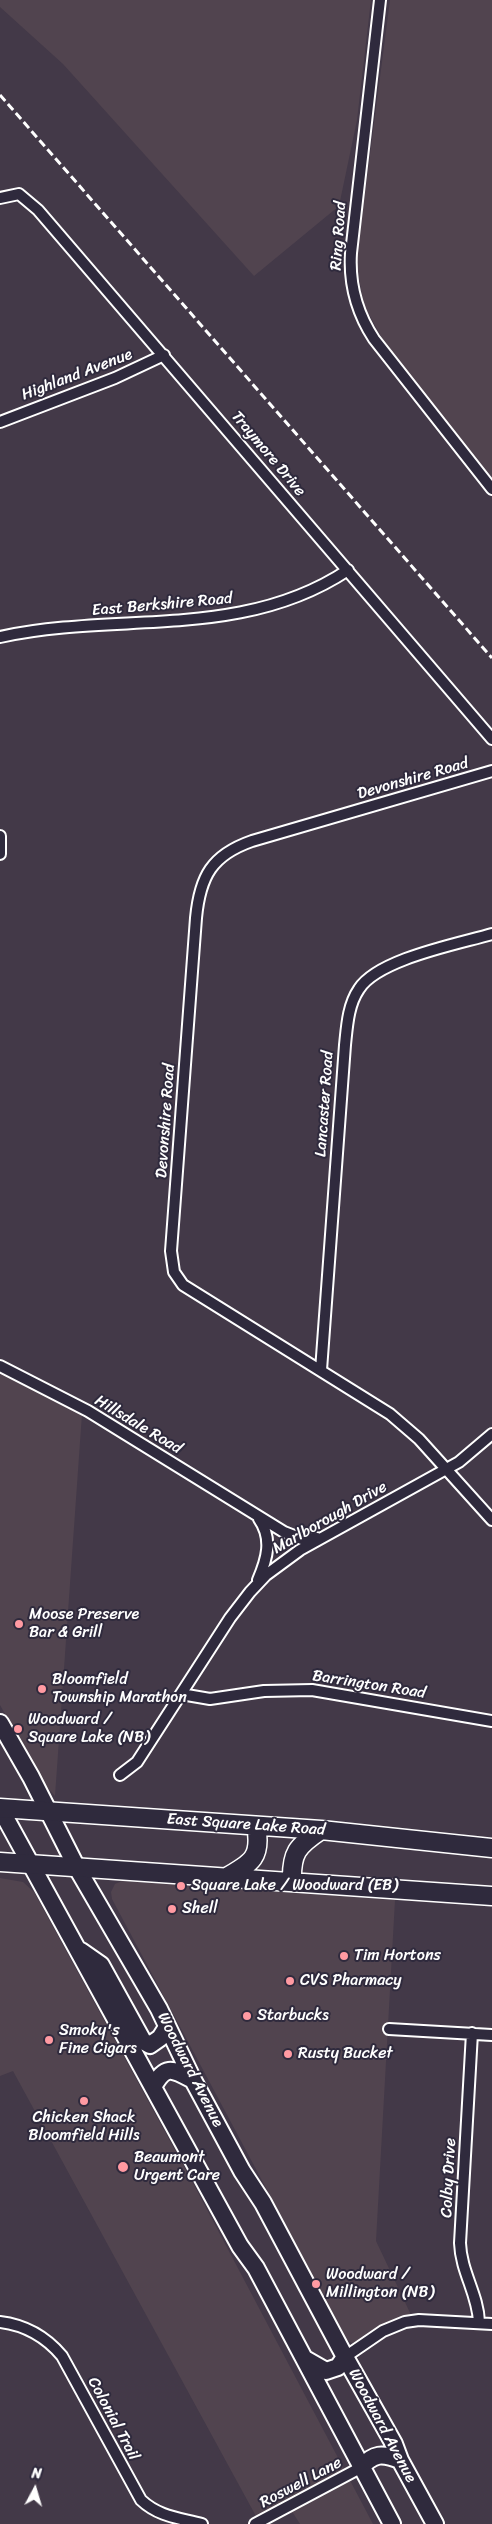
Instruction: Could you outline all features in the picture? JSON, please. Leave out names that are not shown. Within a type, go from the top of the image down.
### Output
[{"type":"highway","name":"East Square Lake Road","points":[[0,1808],[321,1830],[492,1848]]},
{"type":"highway","points":[[226,1878],[247,1865],[256,1855],[259,1844],[256,1826]]},
{"type":"highway","points":[[292,1882],[293,1856],[304,1842],[321,1830]]},
{"type":"highway","points":[[0,1862],[492,1896]]},
{"type":"main road","name":"Woodward Avenue","points":[[0,1724],[77,1868],[133,1961],[193,2080],[242,2171],[263,2203],[345,2357],[394,2444],[400,2460],[435,2524]]},
{"type":"main road","points":[[0,1747],[22,1764]]},
{"type":"main road","points":[[0,1808],[240,2246],[256,2268],[360,2468],[392,2524]]},
{"type":"main road","points":[[77,1948],[101,1965],[143,2041],[150,2045],[155,2043],[167,2027]]},
{"type":"main road","points":[[153,2087],[160,2074],[165,2071],[176,2071],[193,2080]]},
{"type":"main road","points":[[305,2359],[326,2371],[338,2367],[345,2357]]},
{"type":"main road","points":[[360,2468],[368,2459],[378,2454],[400,2460]]},
{"type":"street","name":"Ring Road","points":[[380,0],[351,253],[355,298],[374,339],[492,489]]},
{"type":"street","name":"Traymore Drive","points":[[0,198],[16,193],[24,196],[38,210],[492,739]]},
{"type":"street","name":"Highland Avenue","points":[[0,422],[116,378],[164,355]]},
{"type":"street","name":"East Berkshire Road","points":[[0,637],[43,630],[187,621],[230,615],[297,598],[318,589],[348,570]]},
{"type":"street","name":"Devonshire Road","points":[[492,771],[244,844],[230,850],[216,862],[206,876],[196,918],[172,1237],[173,1269],[180,1282],[188,1289],[321,1370],[399,1421],[447,1469],[492,1520]]},
{"type":"street","points":[[0,836],[0,854]]},
{"type":"street","name":"Lancaster Road","points":[[321,1370],[345,1044],[352,1003],[363,984],[390,966],[424,953],[492,934]]},
{"type":"street","name":"Hillsdale Road","points":[[0,1366],[88,1411],[292,1536],[307,1539],[323,1537]]},
{"type":"street","name":"Marlborough Drive","points":[[120,1775],[137,1762],[230,1618],[256,1584],[288,1557],[467,1457],[492,1434]]},
{"type":"street","points":[[256,1584],[268,1548],[266,1532],[257,1516]]},
{"type":"street","name":"Barrington Road","points":[[181,1694],[210,1699],[264,1691],[312,1690],[492,1721]]},
{"type":"street","points":[[389,2029],[492,2035]]},
{"type":"street","name":"Colby Drive","points":[[472,2034],[460,2255],[466,2277],[476,2301],[479,2322]]},
{"type":"street","points":[[345,2357],[383,2330],[405,2322],[419,2320],[492,2324]]},
{"type":"street","name":"Colonial Trail","points":[[0,2322],[23,2328],[41,2336],[62,2356],[142,2500],[165,2516],[202,2524]]},
{"type":"street","name":"Roswell Lane","points":[[255,2524],[360,2468]]},
{"type":"shaded area","points":[[0,0],[371,0],[357,120],[339,206],[254,276],[63,64],[0,7]]},
{"type":"shaded area","points":[[390,0],[492,0],[492,478],[384,342],[364,305],[356,263]]},
{"type":"shaded area","points":[[0,1372],[82,1414],[55,1796],[45,1785],[0,1705]]},
{"type":"shaded area","points":[[0,1878],[23,1882],[34,1892],[194,2185],[373,2524],[300,2524],[293,2513],[257,2518],[13,2071],[0,2076]]},
{"type":"shaded area","points":[[122,1881],[395,1900],[376,2241],[412,2317],[358,2341],[352,2343],[347,2340],[112,1899],[111,1892],[115,1884]]},
{"type":"railway","points":[[0,95],[492,658]]},
{"type":"place","name":"Moose Preserve Bar & Grill","points":[[19,1624]]},
{"type":"place","name":"Bloomfield Township Marathon","points":[[42,1689]]},
{"type":"place","name":"Woodward / Square Lake (NB)","points":[[18,1729]]},
{"type":"place","name":"Square Lake / Woodward (EB)","points":[[181,1886]]},
{"type":"place","name":"Shell","points":[[172,1909]]},
{"type":"place","name":"Tim Hortons","points":[[344,1956]]},
{"type":"place","name":"CVS Pharmacy","points":[[290,1981]]},
{"type":"place","name":"Starbucks","points":[[247,2016]]},
{"type":"place","name":"Smoky's Fine Cigars","points":[[49,2040]]},
{"type":"place","name":"Rusty Bucket","points":[[288,2054]]},
{"type":"place","name":"Chicken Shack Bloomfield Hills","points":[[84,2101]]},
{"type":"place","name":"Beaumont Urgent Care","points":[[123,2167]]},
{"type":"place","name":"Woodward / Millington (NB)","points":[[316,2284]]}]
